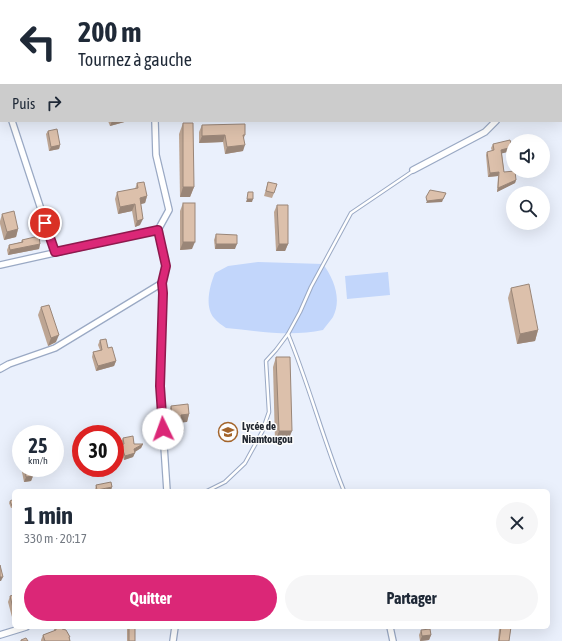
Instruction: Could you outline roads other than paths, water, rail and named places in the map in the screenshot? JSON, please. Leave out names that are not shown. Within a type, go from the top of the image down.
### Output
[{"type":"street","points":[[12,122],[55,252]]},
{"type":"street","points":[[155,122],[156,155],[169,210],[158,230],[166,266],[162,283],[160,386],[167,489]]},
{"type":"street","points":[[413,170],[485,132],[495,122]]},
{"type":"street","points":[[0,265],[158,230]]},
{"type":"street","points":[[0,369],[9,364],[55,348],[162,283]]},
{"type":"street","points":[[0,635],[20,629]]},
{"type":"street","points":[[173,641],[175,629]]},
{"type":"street","points":[[390,629],[393,641]]},
{"type":"lane","points":[[211,489],[225,482],[245,463],[262,432],[269,412],[266,361],[288,334],[311,287],[351,213],[413,170]]},
{"type":"lane","points":[[288,334],[301,366],[333,464],[343,489]]},
{"type":"place","name":"Lycée de Niamtougou","points":[[228,432]]}]
